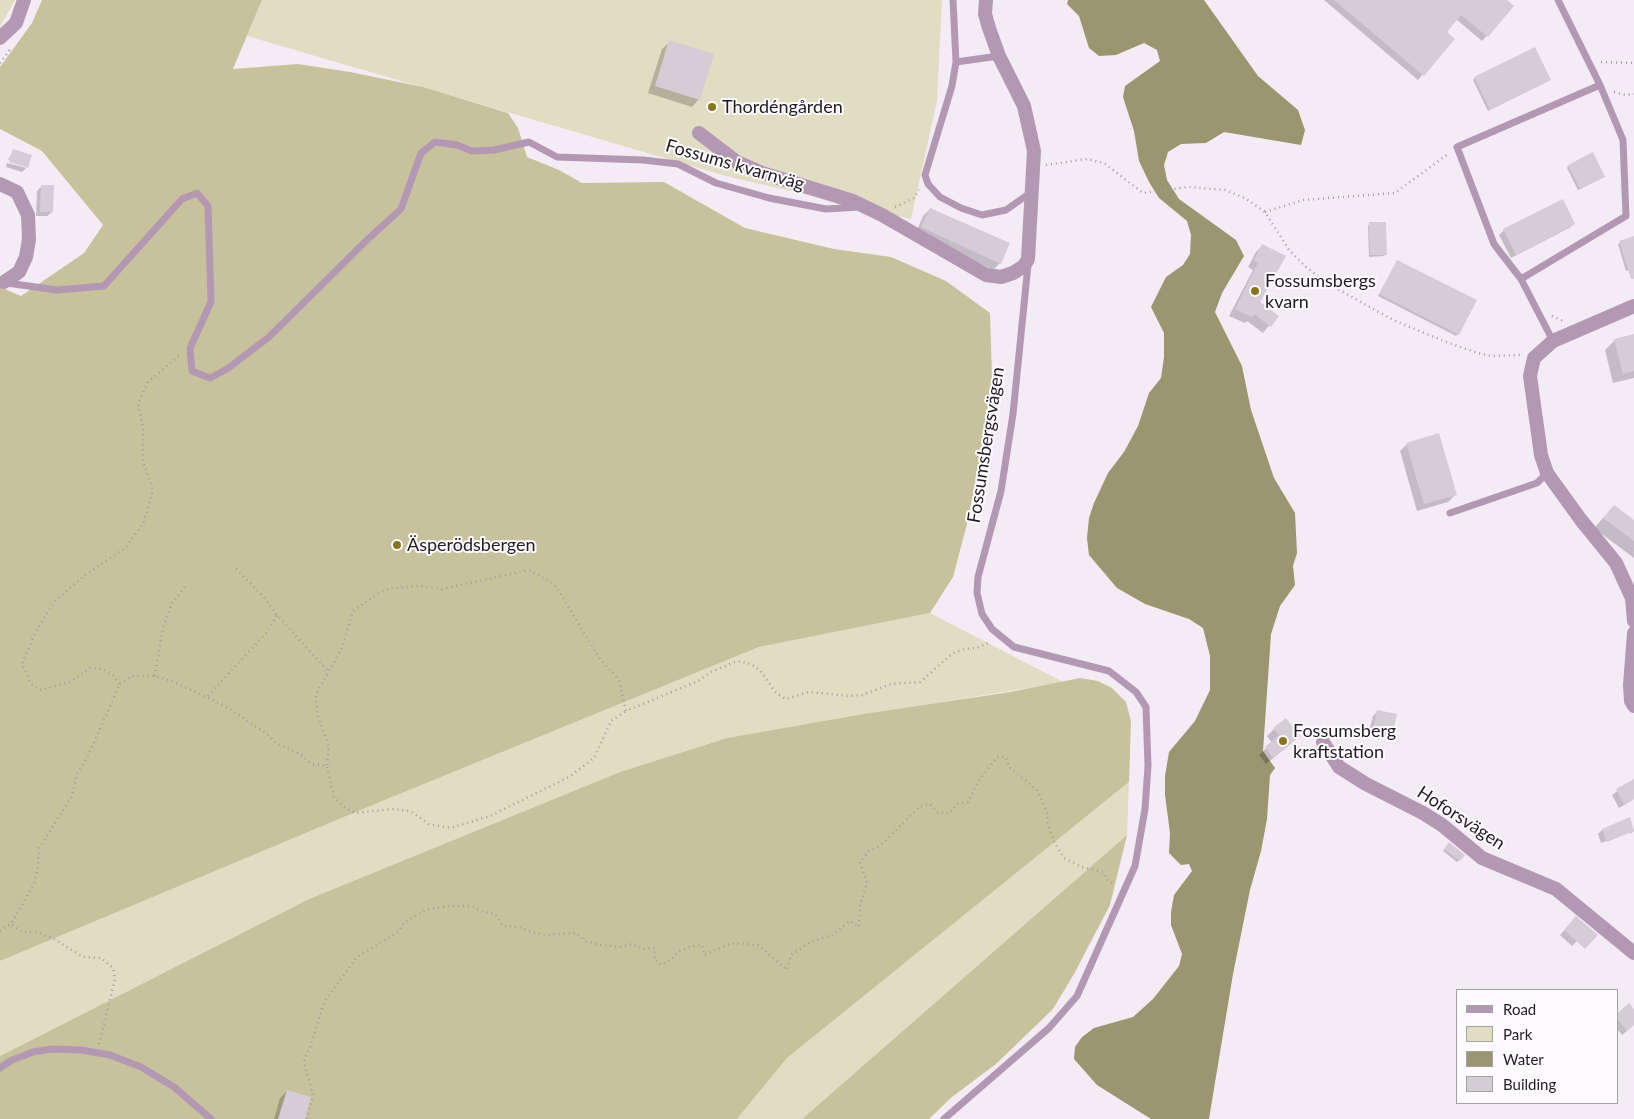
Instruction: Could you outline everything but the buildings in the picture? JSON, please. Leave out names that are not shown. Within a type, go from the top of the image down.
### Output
[{"type":"street","points":[[0,38],[16,23],[24,0]]},
{"type":"street","points":[[986,0],[985,14],[998,56],[1024,106],[1033,144],[1034,165],[1028,259]]},
{"type":"street","points":[[699,133],[737,162],[762,173],[835,194],[865,207]]},
{"type":"street","points":[[0,184],[17,192],[28,215],[26,256],[19,272],[2,281]]},
{"type":"street","name":"Fossums kvarnväg","points":[[865,207],[882,214],[986,275],[1001,277],[1014,273],[1024,266],[1028,259]]},
{"type":"street","points":[[1634,306],[1553,341],[1534,358],[1530,376],[1541,455],[1547,473],[1581,520],[1616,563],[1632,598],[1634,621]]},
{"type":"street","points":[[1634,633],[1630,685],[1631,701],[1634,706]]},
{"type":"street","name":"Hoforsvägen","points":[[1323,742],[1339,767],[1366,784],[1429,817],[1482,858],[1556,889],[1593,917],[1634,953]]},
{"type":"lane","points":[[953,0],[956,62],[944,118],[925,175],[928,184],[940,197],[961,208],[982,215],[1006,210],[1032,192]]},
{"type":"lane","points":[[1521,279],[1626,216],[1623,140],[1600,85],[1558,0]]},
{"type":"lane","points":[[956,62],[998,56]]},
{"type":"lane","points":[[1553,341],[1521,279],[1494,244],[1457,147],[1600,85]]},
{"type":"lane","name":"Fossums kvarnväg","points":[[190,348],[192,371],[210,378],[227,369],[269,337],[401,209],[421,153],[434,142],[457,145],[472,152],[494,150],[529,142],[557,157],[643,160],[678,164],[716,183],[768,198],[826,209],[865,207]]},
{"type":"lane","points":[[2,281],[58,290],[104,286],[182,199],[197,193],[208,206],[211,302],[190,348]]},
{"type":"lane","name":"Fossumsbergsvägen","points":[[944,1119],[1043,1035],[1078,996],[1135,866],[1145,809],[1148,766],[1146,707],[1136,692],[1109,671],[1014,646],[998,634],[982,614],[977,593],[978,577],[988,546],[1003,482],[1013,414],[1028,259]]},
{"type":"lane","points":[[1450,513],[1537,483],[1547,473]]},
{"type":"lane","points":[[0,1068],[12,1060],[33,1052],[52,1049],[98,1053],[141,1066],[174,1087],[211,1119]]},
{"type":"path","points":[[1590,64],[1606,61],[1634,63]]},
{"type":"path","points":[[1600,85],[1620,94],[1634,94]]},
{"type":"path","points":[[1265,212],[1304,200],[1395,193],[1457,147]]},
{"type":"path","points":[[1034,165],[1087,160],[1104,163],[1120,173],[1140,192],[1147,193],[1189,187],[1226,190],[1245,198],[1265,212],[1289,250],[1325,282],[1393,320],[1478,353],[1491,356],[1516,355],[1534,358]]},
{"type":"path","points":[[882,214],[914,198],[925,175]]},
{"type":"path","points":[[120,684],[112,674],[103,669],[90,668],[70,682],[40,690],[31,684],[22,664],[36,631],[55,601],[85,575],[125,548],[143,524],[153,490],[143,461],[143,429],[138,404],[148,382],[190,348]]},
{"type":"path","points":[[236,569],[263,596],[277,615],[329,672]]},
{"type":"path","points":[[626,711],[618,680],[600,658],[557,588],[551,582],[529,570],[442,589],[420,586],[391,588],[379,593],[353,611],[342,648],[316,694],[317,713],[329,747],[327,766],[334,797],[344,807],[355,813],[394,808],[410,810],[429,824],[450,828],[490,816],[569,777],[594,758],[612,721],[626,711],[698,681],[737,661],[751,664],[760,670],[776,693],[786,699],[809,692],[849,696],[862,695],[890,684],[920,682],[953,653],[986,645],[998,634]]},
{"type":"path","points":[[155,676],[163,627],[172,603],[187,584]]},
{"type":"path","points":[[208,696],[267,632],[277,615]]},
{"type":"path","points":[[0,931],[11,924],[34,884],[39,848],[72,796],[77,774],[87,758],[120,684],[132,676],[155,676],[208,696],[259,728],[276,743],[300,754],[312,764],[327,766]]},
{"type":"path","points":[[307,1119],[313,1095],[304,1063],[324,1002],[357,956],[398,932],[404,923],[425,910],[450,906],[472,906],[483,912],[495,914],[503,926],[518,927],[543,936],[576,933],[586,941],[600,945],[620,947],[632,944],[643,949],[655,948],[654,959],[661,966],[672,959],[678,952],[689,947],[702,945],[704,955],[731,943],[758,945],[787,970],[790,955],[810,942],[833,935],[850,921],[859,927],[860,905],[867,883],[860,862],[868,851],[878,847],[920,806],[930,804],[938,813],[950,813],[957,804],[968,802],[977,783],[997,757],[1006,757],[1009,767],[1037,790],[1047,811],[1047,821],[1053,840],[1064,858],[1082,867],[1103,872],[1108,881],[1119,884]]},
{"type":"path","points":[[11,924],[22,932],[36,932],[54,939],[83,957],[101,958],[113,968],[115,979],[102,1026],[98,1053]]},
{"type":"green space","points":[[0,0],[15,0],[0,27]]},
{"type":"green space","name":"Thordéngården","points":[[262,0],[942,0],[937,101],[911,219],[726,176],[247,36]]},
{"type":"green space","points":[[930,613],[1063,682],[727,738],[620,772],[309,899],[0,1056],[0,961],[380,802],[759,647]]},
{"type":"green space","points":[[1129,782],[1127,835],[802,1119],[737,1119],[787,1058]]},
{"type":"shaded area","points":[[42,0],[262,0],[233,69],[298,64],[350,72],[423,87],[508,113],[518,128],[527,157],[559,170],[582,183],[664,182],[745,228],[834,249],[891,257],[946,281],[990,313],[992,377],[982,450],[967,524],[953,577],[930,613],[759,647],[380,802],[0,961],[0,287],[21,296],[84,253],[103,225],[42,151],[0,129],[0,67],[32,23]]},
{"type":"shaded area","points":[[1080,678],[1098,681],[1112,688],[1126,702],[1131,721],[1129,782],[787,1058],[737,1119],[0,1119],[0,1056],[309,899],[620,772],[727,738],[864,714],[1010,692]]},
{"type":"shaded area","points":[[1127,835],[1110,905],[1074,974],[1053,1009],[996,1064],[952,1097],[929,1119],[802,1119]]},
{"type":"water","points":[[1068,0],[1204,0],[1258,76],[1298,110],[1305,130],[1301,145],[1224,132],[1206,143],[1181,144],[1168,152],[1164,165],[1167,180],[1179,199],[1236,240],[1244,256],[1222,293],[1215,312],[1242,366],[1251,410],[1274,478],[1295,513],[1297,553],[1293,566],[1295,585],[1280,606],[1271,634],[1263,751],[1275,768],[1270,775],[1267,819],[1233,974],[1209,1119],[1151,1119],[1097,1085],[1074,1059],[1075,1047],[1082,1037],[1094,1028],[1133,1017],[1153,999],[1179,966],[1182,954],[1171,925],[1171,912],[1174,895],[1192,871],[1189,864],[1181,865],[1169,853],[1170,833],[1165,795],[1165,776],[1169,752],[1195,721],[1210,690],[1210,656],[1203,628],[1189,619],[1145,604],[1117,588],[1089,555],[1087,538],[1089,518],[1094,503],[1108,473],[1124,452],[1138,426],[1149,393],[1161,378],[1164,357],[1164,333],[1151,307],[1166,277],[1183,265],[1190,254],[1191,235],[1187,221],[1159,198],[1149,182],[1139,161],[1134,131],[1123,97],[1125,86],[1160,61],[1157,50],[1144,43],[1116,55],[1099,56],[1089,48],[1079,16],[1067,4]]},
{"type":"place","name":"Thordéngården","points":[[712,107]]},
{"type":"place","name":"Fossumsbergs kvarn","points":[[1255,291]]},
{"type":"place","name":"Äsperödsbergen","points":[[397,545]]},
{"type":"place","name":"Fossumsberg kraftstation","points":[[1283,741]]}]
